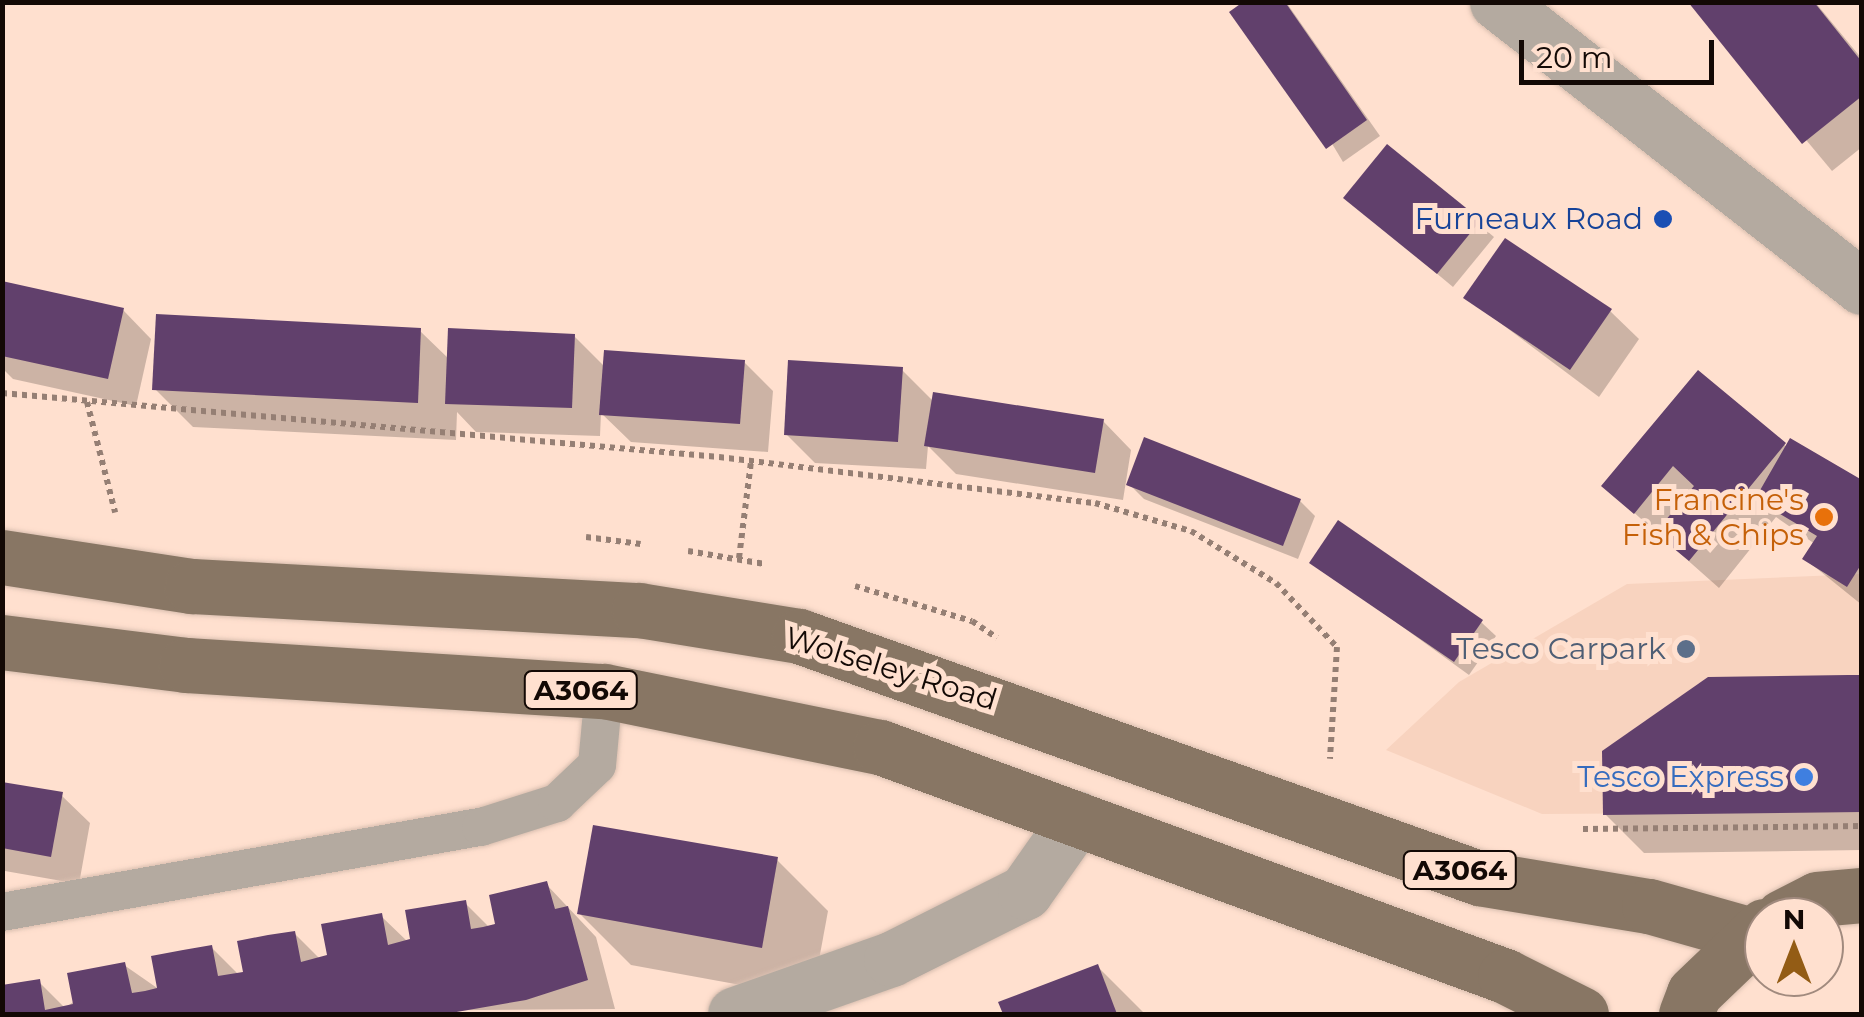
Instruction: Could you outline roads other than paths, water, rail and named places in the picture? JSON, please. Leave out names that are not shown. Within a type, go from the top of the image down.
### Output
[{"type":"main road","name":"Wolseley Road","points":[[2,557],[192,586],[530,601],[799,636],[1479,878],[1744,922]]},
{"type":"main road","name":"A3064","points":[[2,642],[186,665],[604,691],[880,747],[1506,976],[1582,1014]]},
{"type":"main road","points":[[1686,1014],[1744,949]]},
{"type":"street","points":[[1497,2],[1862,286]]},
{"type":"street","points":[[735,1014],[891,959],[1025,892],[1077,818]]},
{"type":"lane","points":[[2,912],[481,827],[556,803],[597,766],[604,691]]},
{"type":"place","name":"Furneaux Road","points":[[1663,219]]},
{"type":"place","name":"Francine's Fish & Chips","points":[[1824,517]]},
{"type":"place","name":"Tesco Carpark","points":[[1686,649]]},
{"type":"place","name":"Tesco Express","points":[[1804,777]]}]
